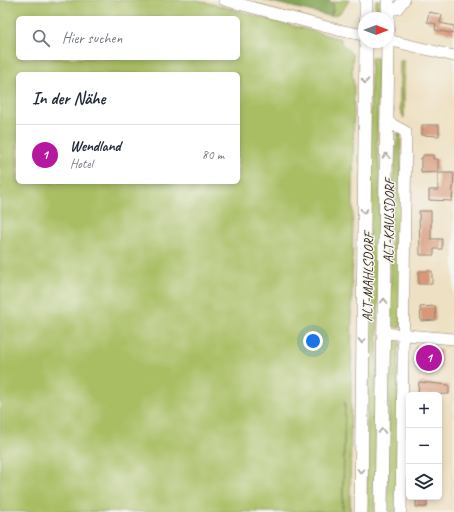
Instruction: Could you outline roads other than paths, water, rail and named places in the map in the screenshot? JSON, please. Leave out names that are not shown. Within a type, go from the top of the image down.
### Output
[{"type":"main road","points":[[366,0],[366,12]]},
{"type":"main road","name":"ALT-MAHLSDORF","points":[[361,512],[366,48]]},
{"type":"main road","name":"ALT-MAHLSDORF","points":[[381,512],[388,48]]},
{"type":"street","points":[[224,0],[358,34]]},
{"type":"street","points":[[388,4],[397,8],[404,0]]},
{"type":"street","points":[[394,42],[454,56]]},
{"type":"street","name":"ALT-KAULSDORF","points":[[386,121],[406,132],[404,333]]},
{"type":"street","points":[[383,332],[454,339]]},
{"type":"street","points":[[401,512],[404,333]]},
{"type":"place","name":"Wendland","points":[[429,358]]}]
